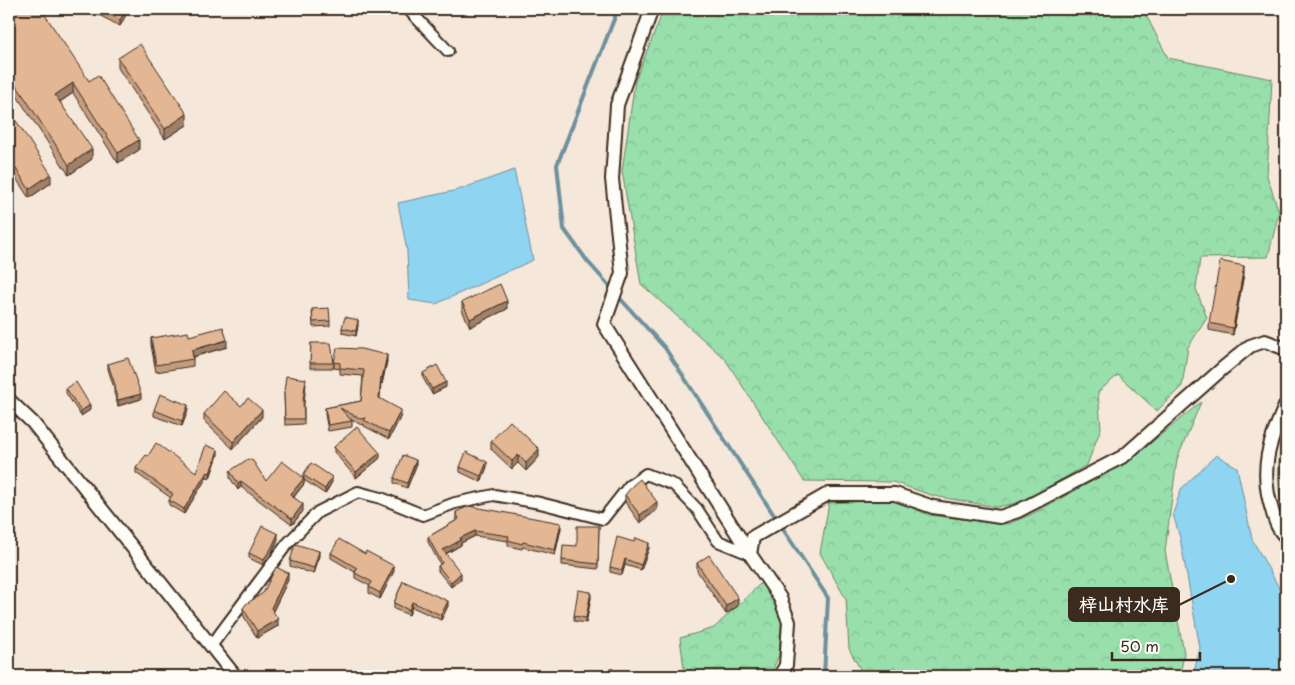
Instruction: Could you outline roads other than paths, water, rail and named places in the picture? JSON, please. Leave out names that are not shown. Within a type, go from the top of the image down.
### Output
[{"type":"street","points":[[408,9],[448,51]]},
{"type":"street","points":[[652,9],[617,105],[612,179],[622,273],[604,324],[780,598],[789,622],[786,665],[780,676]]},
{"type":"street","points":[[750,554],[753,536],[828,494],[895,494],[933,507],[1000,517],[1018,511],[1124,456],[1250,346],[1264,341],[1286,349]]},
{"type":"street","points":[[9,400],[33,423],[235,676]]},
{"type":"street","points":[[1286,404],[1274,429],[1266,461],[1266,491],[1280,532],[1286,537]]},
{"type":"street","points":[[211,646],[287,544],[318,512],[358,492],[381,498],[423,515],[455,503],[494,495],[540,503],[603,518],[629,486],[646,474],[674,485],[697,509],[718,540],[750,554]]},
{"type":"water","points":[[514,170],[533,260],[436,304],[409,300],[407,251],[398,203],[458,190]]},
{"type":"water","points":[[1216,455],[1237,467],[1252,539],[1283,595],[1286,595],[1286,676],[1193,676],[1200,648],[1180,538],[1173,514],[1181,489]]},
{"type":"waterway","points":[[613,290],[588,262],[564,229],[557,165],[618,9]]},
{"type":"waterway","points":[[617,295],[665,348],[828,598],[824,676]]},
{"type":"place","name":"梓山村水库","points":[[1231,579]]}]
